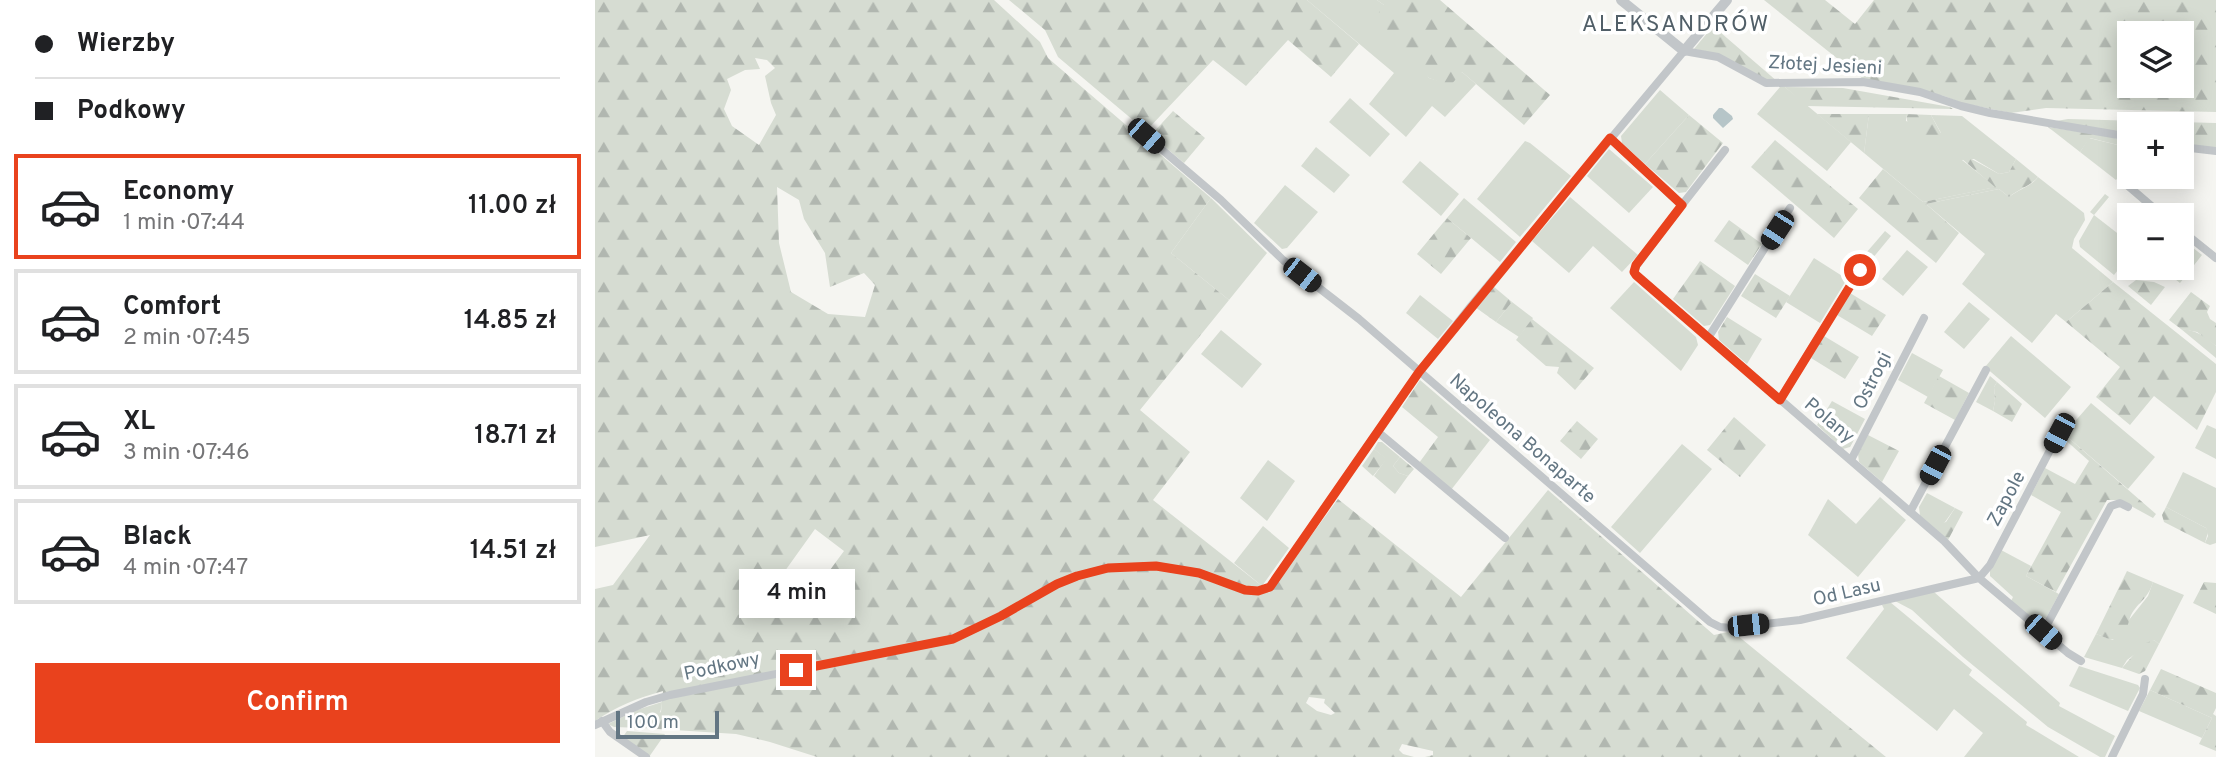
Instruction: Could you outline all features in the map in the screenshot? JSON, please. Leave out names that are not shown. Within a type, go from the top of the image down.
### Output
[{"type":"street","name":"Złotej Jesieni","points":[[1621,0],[1684,51],[1718,57],[1766,83],[1776,85],[1863,82],[1920,92],[1990,113],[2117,134]]},
{"type":"street","name":"Podkowy","points":[[598,723],[646,702],[670,695],[953,639],[1001,616],[1057,584],[1108,568],[1149,566],[1177,569],[1199,573],[1245,590],[1258,591],[1270,587],[1419,372],[1610,138],[1727,0]]},
{"type":"street","name":"Napoleona Bonaparte","points":[[1146,136],[1220,200],[1283,260],[1359,319],[1710,622],[1720,627]]},
{"type":"street","points":[[1610,138],[1682,205],[1725,149]]},
{"type":"street","points":[[2194,148],[2216,151]]},
{"type":"street","points":[[2132,189],[2148,203]]},
{"type":"street","name":"Polany","points":[[1682,205],[1636,265],[1634,272],[1944,541],[1979,578],[2081,662]]},
{"type":"street","points":[[1708,338],[1790,208]]},
{"type":"street","points":[[2194,241],[2216,258]]},
{"type":"street","points":[[1780,400],[1863,265]]},
{"type":"street","name":"Ostrogi","points":[[1850,460],[1924,318]]},
{"type":"street","points":[[1910,512],[1986,370]]},
{"type":"street","points":[[1378,432],[1505,538]]},
{"type":"street","name":"Zapole","points":[[1979,578],[1990,565],[2059,433]]},
{"type":"street","points":[[2043,632],[2111,506],[2120,503],[2128,507]]},
{"type":"street","name":"Od Lasu","points":[[1720,627],[1800,620],[1979,578]]},
{"type":"street","points":[[2112,757],[2143,694],[2145,679]]},
{"type":"street","points":[[598,723],[646,757]]},
{"type":"green space","points":[[595,0],[994,0],[1040,42],[1048,58],[1211,198],[1171,253],[1229,300],[1140,410],[1190,452],[1153,500],[1269,593],[1338,499],[1461,597],[1548,490],[1714,635],[1732,631],[1886,757],[1425,757],[1433,755],[1433,751],[1402,744],[1399,750],[1414,757],[817,757],[736,734],[643,728],[643,722],[656,719],[661,712],[663,691],[628,703],[595,721],[595,589],[613,585],[650,535],[595,547]],"holes":[[[755,58],[767,60],[775,68],[765,76],[776,115],[759,145],[732,126],[724,109],[731,90],[727,79],[745,70],[760,69]],[[777,187],[799,200],[804,219],[825,253],[830,287],[864,273],[875,285],[865,317],[828,314],[791,292],[779,243]],[[815,529],[844,551],[796,616],[767,596]],[[1309,697],[1325,699],[1324,703],[1335,713],[1331,715],[1317,711],[1306,703]]]},
{"type":"green space","points":[[1009,0],[1307,0],[1359,44],[1331,77],[1288,40],[1246,86],[1213,60],[1146,131],[1058,57],[1045,30]]},
{"type":"green space","points":[[1307,0],[1377,0],[1384,5],[1429,78],[1439,81],[1462,72],[1476,84],[1445,117],[1432,106],[1406,137],[1369,104],[1394,73]]},
{"type":"green space","points":[[1377,0],[1440,0],[1550,95],[1524,125],[1462,72],[1450,86],[1429,78],[1382,24],[1378,14],[1384,5]]},
{"type":"green space","points":[[1764,0],[1825,0],[1855,24],[1874,0],[2216,0],[2216,112],[2046,108],[2011,113],[1962,103],[1944,96],[1863,79]]},
{"type":"green space","points":[[1713,26],[1778,82],[1694,49]]},
{"type":"green space","points":[[1780,87],[1785,87],[1851,142],[1827,171],[1757,114]]},
{"type":"green space","points":[[1785,87],[1843,88],[1953,109],[1806,106]]},
{"type":"green space","points":[[1660,90],[1689,115],[1645,164],[1622,143],[1621,136]]},
{"type":"green space","points":[[1350,98],[1390,134],[1370,157],[1329,122]]},
{"type":"green space","points":[[1173,111],[1205,138],[1184,163],[1151,135]]},
{"type":"green space","points":[[1817,114],[1869,114],[1864,153]]},
{"type":"green space","points":[[1869,114],[1906,114],[1906,121],[1941,133],[1931,115],[1962,116],[2016,159],[2009,172],[1999,174],[1974,159],[1962,160],[1996,187],[1923,202],[1864,153]]},
{"type":"green space","points":[[1906,114],[1931,115],[1945,141],[1945,149],[1940,154],[1928,149],[1917,139],[1909,127]]},
{"type":"green space","points":[[1689,115],[1723,143],[1686,192],[1679,193],[1645,164]]},
{"type":"green space","points":[[2117,120],[2117,133],[2056,121]]},
{"type":"green space","points":[[2194,122],[2216,123],[2216,148],[2194,145]]},
{"type":"green space","points":[[2048,127],[2117,139],[2117,145],[2090,138],[2080,152]]},
{"type":"green space","points":[[2089,138],[2117,145],[2117,179],[2116,180],[2080,152]]},
{"type":"green space","points":[[1775,140],[1858,209],[1834,238],[1751,167]]},
{"type":"green space","points":[[1525,141],[1571,176],[1520,237],[1477,199]]},
{"type":"green space","points":[[1316,147],[1350,175],[1334,193],[1301,166]]},
{"type":"green space","points":[[1609,149],[1653,187],[1629,213],[1587,176]]},
{"type":"green space","points":[[1966,156],[1999,174],[2009,172],[2016,159],[2038,177],[2009,197],[1999,189],[1926,204],[1959,233],[1936,263],[1859,198],[1883,169],[1923,202],[1995,187],[1962,159]]},
{"type":"green space","points":[[1420,161],[1459,194],[1441,216],[1402,182]]},
{"type":"green space","points":[[2038,177],[2084,213],[2085,220],[2072,248],[2113,282],[2066,322],[2056,314],[2032,343],[1962,284],[1985,254],[1926,204],[1999,189],[2009,197]]},
{"type":"green space","points":[[1285,185],[1318,212],[1287,248],[1282,249],[1254,223]]},
{"type":"green space","points":[[2105,194],[2109,197],[2094,215],[2090,212]]},
{"type":"green space","points":[[1570,197],[1638,255],[1622,272],[1593,246],[1569,273],[1532,241]]},
{"type":"green space","points":[[1211,198],[1267,253],[1229,300],[1171,253]]},
{"type":"green space","points":[[1464,198],[1516,242],[1500,262],[1447,218]]},
{"type":"green space","points":[[2094,215],[2117,233],[2117,271],[2114,275],[2080,247],[2079,241]]},
{"type":"green space","points":[[1447,218],[1471,238],[1441,274],[1417,254]]},
{"type":"green space","points":[[1729,220],[1762,244],[1748,265],[1714,241]]},
{"type":"green space","points":[[1885,231],[1891,236],[1867,265],[1860,260]]},
{"type":"green space","points":[[2194,249],[2202,255],[2194,265]]},
{"type":"green space","points":[[1907,250],[1928,267],[1903,296],[1882,279]]},
{"type":"green space","points":[[1814,258],[1847,279],[1820,323],[1786,302]]},
{"type":"green space","points":[[1700,261],[1735,286],[1710,325],[1704,326],[1673,299]]},
{"type":"green space","points":[[1755,274],[1790,296],[1776,318],[1741,296]]},
{"type":"green space","points":[[2136,280],[2154,282],[2165,287],[2151,305],[2128,286]]},
{"type":"green space","points":[[1634,282],[1696,337],[1698,345],[1681,371],[1610,308]]},
{"type":"green space","points":[[2113,282],[2216,364],[2216,392],[2197,430],[2154,396],[2130,425],[2096,397],[2120,367],[2066,322]]},
{"type":"green space","points":[[1493,286],[1512,302],[1496,322],[1475,307]]},
{"type":"green space","points":[[2191,292],[2210,306],[2207,312],[2210,319],[2216,323],[2216,346],[2197,332],[2181,329],[2169,320]]},
{"type":"green space","points":[[1850,293],[1886,315],[1872,336],[1837,315]]},
{"type":"green space","points":[[1420,295],[1453,321],[1438,339],[1406,313]]},
{"type":"green space","points":[[1512,302],[1533,318],[1519,337],[1496,322]]},
{"type":"green space","points":[[1969,302],[1990,319],[1964,349],[1944,332]]},
{"type":"green space","points":[[1727,317],[1762,339],[1747,364],[1719,340],[1718,332]]},
{"type":"green space","points":[[1532,319],[1594,368],[1575,390],[1557,373],[1559,367],[1546,366],[1516,340]]},
{"type":"green space","points":[[2181,329],[2196,332],[2212,342],[2216,346],[2216,358]]},
{"type":"green space","points":[[1221,330],[1262,364],[1242,388],[1201,354]]},
{"type":"green space","points":[[1824,336],[1859,357],[1845,379],[1811,358]]},
{"type":"green space","points":[[2011,336],[2071,387],[2045,418],[1985,367]]},
{"type":"green space","points":[[1912,353],[1943,370],[1928,397],[1898,380]]},
{"type":"green space","points":[[1939,376],[1969,393],[1955,420],[1924,403]]},
{"type":"green space","points":[[1990,376],[1997,382],[1994,387],[1993,411],[1976,402]]},
{"type":"green space","points":[[1420,380],[1490,440],[1451,490],[1419,463],[1438,437],[1402,407]]},
{"type":"green space","points":[[1997,382],[2022,404],[2012,422],[1993,411],[1994,387]]},
{"type":"green space","points":[[1832,401],[1865,419],[1855,438],[1824,414]]},
{"type":"green space","points":[[2091,403],[2155,457],[2128,489],[2064,434]]},
{"type":"green space","points":[[1824,414],[1855,438],[1850,447],[1843,449],[1817,425]]},
{"type":"green space","points":[[1734,417],[1766,445],[1740,477],[1707,450]]},
{"type":"green space","points":[[1577,421],[1598,439],[1581,459],[1560,441]]},
{"type":"green space","points":[[2207,425],[2216,429],[2216,459],[2195,448]]},
{"type":"green space","points":[[2064,434],[2156,514],[2153,518],[2120,500],[2107,500],[2056,592],[2026,576],[2061,512],[2031,495],[2045,468],[2075,484],[2089,461],[2062,437]]},
{"type":"green space","points":[[1868,435],[1899,451],[1882,482],[1859,462],[1858,454]]},
{"type":"green space","points":[[1378,442],[1382,442],[1400,457],[1393,466],[1399,473],[1408,476],[1395,494],[1374,476],[1386,459],[1374,449]]},
{"type":"green space","points":[[1682,444],[1712,469],[1640,553],[1611,527]]},
{"type":"green space","points":[[1374,449],[1387,459],[1373,476],[1362,466]]},
{"type":"green space","points":[[1400,457],[1414,469],[1408,476],[1399,473],[1393,466]]},
{"type":"green space","points":[[1268,460],[1295,481],[1267,521],[1240,498]]},
{"type":"green space","points":[[2183,472],[2216,488],[2216,543],[2205,543],[2208,536],[2206,528],[2166,507]]},
{"type":"green space","points":[[1927,493],[1955,508],[1945,522],[1935,529],[1920,516],[1919,507]]},
{"type":"green space","points":[[1880,497],[1906,520],[1858,577],[1808,535],[1828,499],[1856,524]]},
{"type":"green space","points":[[2166,507],[2206,528],[2208,532],[2205,543],[2164,522],[2162,515]]},
{"type":"green space","points":[[1955,508],[1963,512],[1948,540],[1935,529],[1937,524],[1946,522]]},
{"type":"green space","points":[[1263,526],[1289,548],[1262,586],[1234,563]]},
{"type":"green space","points":[[2001,550],[2031,566],[2026,576],[2059,594],[2046,618],[2033,621],[2011,601],[2013,597],[1990,576],[1990,570]]},
{"type":"green space","points":[[2127,571],[2153,582],[2151,588],[2131,615],[2121,637],[2112,639],[2096,634]]},
{"type":"green space","points":[[2153,582],[2184,595],[2159,644],[2154,640],[2127,660],[2122,668],[2084,657],[2096,634],[2113,640],[2148,596]]},
{"type":"green space","points":[[2204,582],[2216,583],[2216,614],[2193,603]]},
{"type":"green space","points":[[1934,592],[2060,703],[2059,706],[2115,736],[2105,757],[2100,757],[2048,727],[1963,657],[1912,610],[1895,601]]},
{"type":"green space","points":[[1890,602],[1972,670],[1969,675],[2027,722],[2026,725],[2079,757],[1964,757],[1983,733],[1954,709],[1937,731],[1846,658],[1884,609],[1882,605]]},
{"type":"green space","points":[[2154,640],[2159,644],[2145,671],[2139,674],[2122,668],[2143,644]]},
{"type":"green space","points":[[2079,666],[2138,685],[2140,688],[2128,711],[2069,686]]},
{"type":"green space","points":[[2161,669],[2216,693],[2216,708],[2213,714],[2216,716],[2216,751],[2199,744],[2212,718],[2150,690]]},
{"type":"green space","points":[[2150,690],[2212,718],[2202,738],[2139,711]]},
{"type":"green space","points":[[662,702],[659,714],[644,722],[643,728],[614,727],[608,724],[637,710]]},
{"type":"green space","points":[[627,731],[665,734],[649,757],[622,738]]},
{"type":"shaded area","points":[[1719,108],[1733,119],[1723,128],[1713,118]]},
{"type":"district","name":"ALEKSANDRÓW","points":[[1676,25]]},
{"type":"route","points":[[796,670],[953,639],[1001,616],[1057,584],[1108,568],[1156,566],[1199,573],[1245,590],[1258,591],[1270,587],[1419,372],[1610,138],[1682,205],[1636,265],[1634,272],[1780,400],[1860,270]]}]
